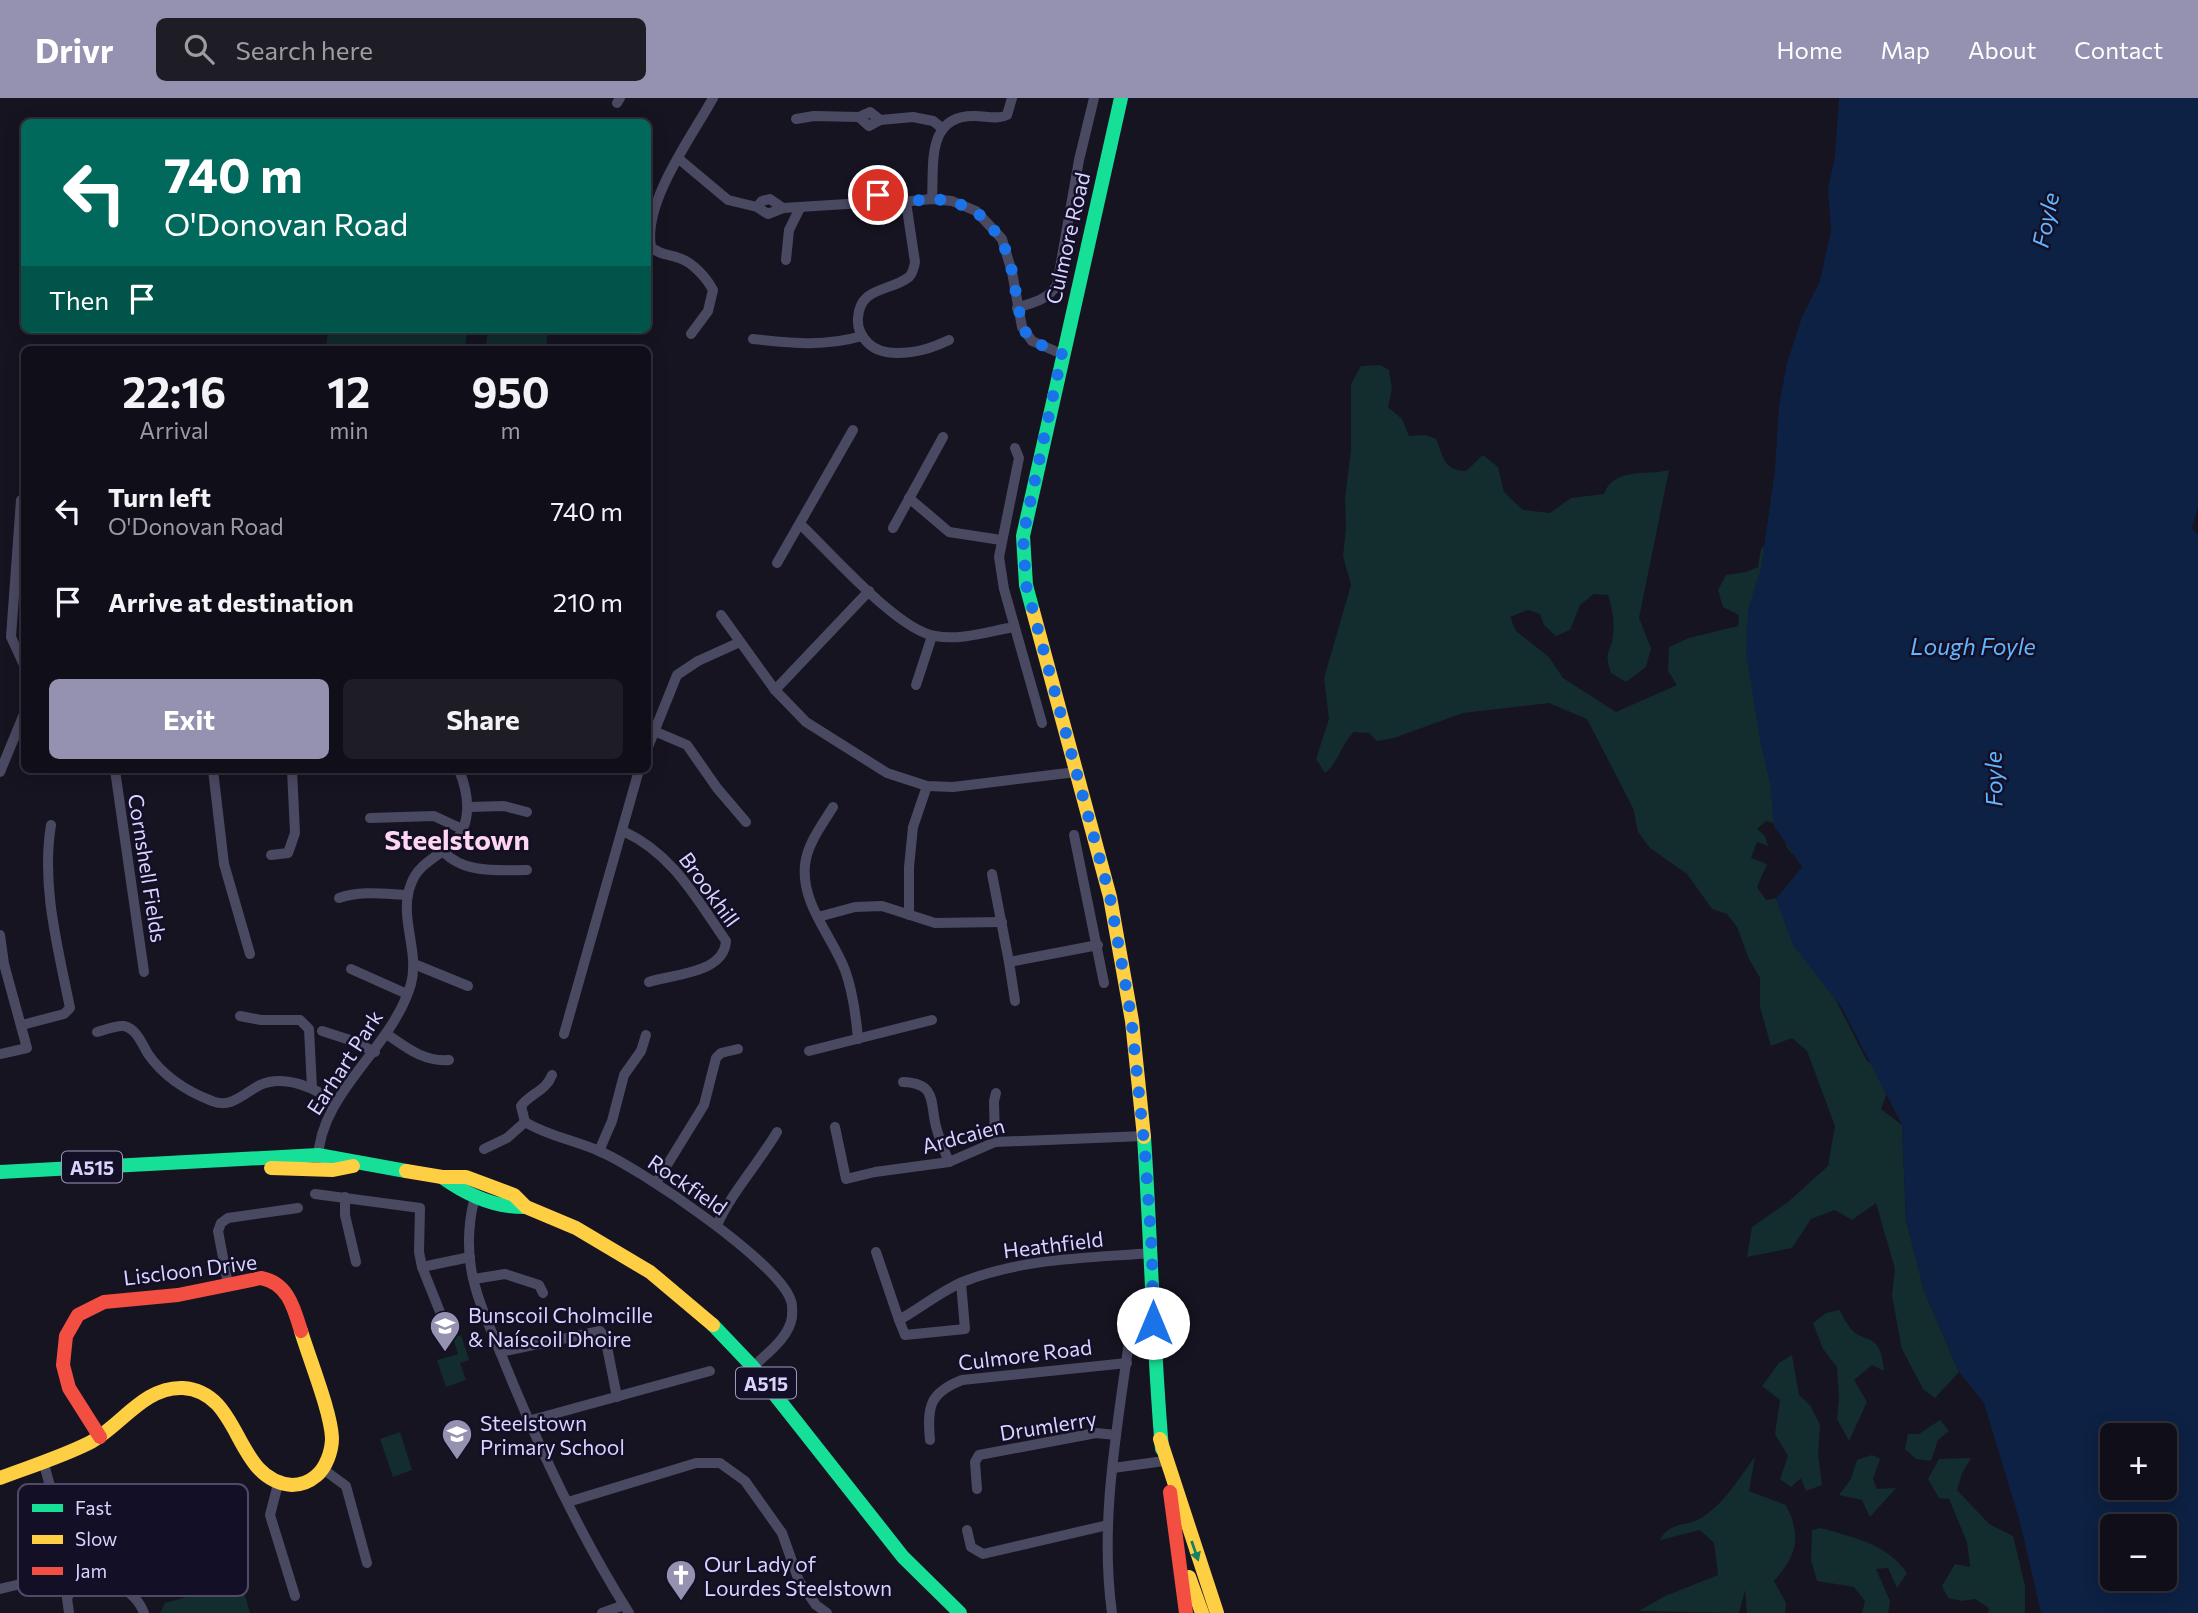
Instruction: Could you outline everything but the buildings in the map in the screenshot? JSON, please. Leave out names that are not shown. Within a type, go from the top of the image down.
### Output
[{"type":"main road","name":"Culmore Road","points":[[1121,98],[1023,536],[1026,585],[1110,897],[1132,1021],[1152,1253],[1153,1350],[1160,1439],[1180,1555],[1186,1613]]},
{"type":"main road","name":"A515","points":[[0,1172],[183,1162],[371,1163],[442,1177],[460,1191],[478,1189],[511,1209],[526,1207],[576,1228],[650,1272],[714,1326],[753,1367],[903,1557],[960,1613]]},
{"type":"main road","name":"Liscloon Drive","points":[[100,1437],[69,1388],[63,1365],[66,1336],[78,1315],[104,1301],[178,1295],[264,1277],[285,1290],[293,1305],[332,1440],[323,1469]]},
{"type":"main road","points":[[0,1478],[100,1437],[147,1399],[176,1388],[195,1390],[220,1406],[234,1424],[261,1475],[278,1484],[305,1484],[323,1469]]},
{"type":"main road","points":[[1160,1439],[1217,1613]]},
{"type":"main road","name":"Culmore Road","points":[[1180,1555],[1202,1613]]},
{"type":"street","points":[[651,226],[656,202],[713,98]]},
{"type":"street","points":[[932,199],[934,147],[942,128],[963,116],[1002,118],[1007,115],[1012,98]]},
{"type":"street","points":[[1017,308],[1038,302],[1051,294],[1057,285],[1079,160],[1094,98]]},
{"type":"street","points":[[796,119],[814,116],[859,117],[870,112],[880,120],[913,117],[933,121],[942,128]]},
{"type":"street","points":[[679,159],[728,200],[757,208],[762,201],[770,199],[783,208],[863,202],[877,208],[891,203],[932,199],[952,201],[976,211],[1002,239],[1012,271],[1022,327],[1032,341],[1062,354]]},
{"type":"street","points":[[906,202],[915,262],[913,271],[907,278],[867,296],[858,316],[862,336],[868,344],[888,353],[918,353],[950,340]]},
{"type":"street","points":[[786,260],[789,230],[800,208]]},
{"type":"street","points":[[651,249],[682,259],[709,282],[713,290],[708,310],[691,334]]},
{"type":"street","points":[[753,339],[815,345],[862,336]]},
{"type":"street","points":[[777,563],[853,430]]},
{"type":"street","points":[[892,528],[943,438]]},
{"type":"street","points":[[1015,448],[1019,458],[1001,540],[1001,572],[1042,723]]},
{"type":"street","points":[[909,498],[948,532],[1001,540]]},
{"type":"street","points":[[21,500],[11,638],[21,659]]},
{"type":"street","points":[[800,524],[869,591],[910,625],[932,636],[947,638],[1014,627]]},
{"type":"street","points":[[775,690],[869,591]]},
{"type":"street","points":[[721,615],[775,690],[806,722],[887,773],[927,786],[977,785],[1076,772]]},
{"type":"street","points":[[916,685],[932,636]]},
{"type":"street","points":[[651,739],[677,675],[698,661],[740,642]]},
{"type":"street","points":[[0,772],[21,721]]},
{"type":"street","points":[[654,731],[687,745],[716,789],[746,822]]},
{"type":"street","name":"Cornshell Fields","points":[[115,773],[144,972]]},
{"type":"street","points":[[213,773],[224,864],[250,954]]},
{"type":"street","points":[[271,855],[288,853],[295,833],[292,773]]},
{"type":"street","points":[[339,898],[349,894],[408,895],[419,870],[454,842],[461,829],[469,807],[460,773]]},
{"type":"street","points":[[564,1034],[638,773]]},
{"type":"street","points":[[909,915],[909,867],[913,827],[927,786]]},
{"type":"street","points":[[469,807],[505,806],[527,812]]},
{"type":"street","points":[[833,807],[813,839],[805,866],[811,906],[846,972],[853,998],[858,1039]]},
{"type":"street","points":[[370,818],[434,816],[461,829]]},
{"type":"street","points":[[22,1025],[64,1014],[69,1008],[49,888],[47,851],[51,825]]},
{"type":"street","name":"Brookhill","points":[[623,831],[659,851],[688,886],[726,941],[722,953],[708,965],[649,982]]},
{"type":"street","points":[[1074,835],[1104,983]]},
{"type":"street","points":[[443,851],[455,861],[477,869],[527,870]]},
{"type":"street","points":[[992,874],[1016,1001]]},
{"type":"street","name":"Earhart Park","points":[[318,1162],[321,1133],[335,1104],[388,1034],[407,994],[414,964],[414,949],[407,915],[408,895]]},
{"type":"street","points":[[818,917],[855,907],[882,906],[934,923],[1002,922]]},
{"type":"street","points":[[0,935],[4,964],[27,1048],[0,1054]]},
{"type":"street","points":[[1009,962],[1098,945]]},
{"type":"street","points":[[414,964],[468,986]]},
{"type":"street","points":[[351,969],[407,994]]},
{"type":"street","points":[[240,1016],[261,1020],[300,1020],[309,1029],[312,1088]]},
{"type":"street","points":[[809,1051],[932,1020]]},
{"type":"street","points":[[97,1032],[123,1026],[134,1032],[162,1071],[177,1084],[221,1104],[236,1101],[263,1083],[283,1082],[312,1088],[335,1104]]},
{"type":"street","points":[[322,1031],[353,1041],[375,1052]]},
{"type":"street","points":[[388,1034],[416,1054],[438,1061],[449,1059]]},
{"type":"street","points":[[599,1151],[612,1121],[624,1075],[641,1051],[646,1035]]},
{"type":"street","points":[[656,1183],[704,1105],[716,1058],[720,1053],[738,1049]]},
{"type":"street","points":[[484,1149],[507,1138],[524,1122],[521,1105],[527,1097],[548,1085],[552,1075]]},
{"type":"street","points":[[903,1082],[918,1083],[931,1097],[936,1129],[949,1163]]},
{"type":"street","points":[[995,1142],[996,1093]]},
{"type":"street","name":"Rockfield","points":[[524,1122],[545,1134],[599,1151],[656,1183],[717,1225],[775,1277],[791,1300],[789,1328],[753,1367]]},
{"type":"street","points":[[835,1127],[846,1180]]},
{"type":"street","points":[[717,1225],[730,1199],[759,1163],[777,1132]]},
{"type":"street","name":"Ardcaien","points":[[833,1184],[875,1172],[949,1163],[995,1142],[1144,1136]]},
{"type":"street","points":[[478,1189],[471,1211],[470,1256],[474,1279],[528,1421],[626,1609],[601,1613]]},
{"type":"street","points":[[315,1194],[420,1208],[419,1252],[422,1267],[444,1322]]},
{"type":"street","points":[[345,1197],[345,1215],[356,1262]]},
{"type":"street","points":[[228,1284],[218,1231],[221,1223],[228,1218],[298,1208]]},
{"type":"street","points":[[876,1252],[905,1335],[965,1329],[961,1283]]},
{"type":"street","name":"Heathfield","points":[[899,1320],[961,1283],[1024,1264],[1152,1253]]},
{"type":"street","points":[[422,1267],[470,1256]]},
{"type":"street","points":[[474,1279],[505,1274],[539,1285],[543,1293]]},
{"type":"street","points":[[1112,1613],[1108,1525],[1116,1436],[1133,1311]]},
{"type":"street","points":[[500,1352],[600,1331],[605,1337],[617,1397]]},
{"type":"street","name":"Culmore Road","points":[[930,1440],[928,1412],[931,1402],[948,1385],[962,1380],[1127,1363]]},
{"type":"street","points":[[528,1421],[710,1371]]},
{"type":"street","name":"Drumlerry","points":[[977,1489],[975,1462],[979,1455],[1097,1433],[1116,1436]]},
{"type":"street","points":[[43,1461],[50,1484]]},
{"type":"street","points":[[1113,1468],[1164,1461]]},
{"type":"street","points":[[568,1502],[696,1463],[720,1463],[745,1481],[760,1502],[782,1533],[799,1581],[816,1605],[827,1613]]},
{"type":"street","points":[[323,1469],[345,1486],[367,1563]]},
{"type":"street","points":[[278,1484],[270,1515],[295,1596]]},
{"type":"street","points":[[967,1530],[971,1547],[982,1554],[1108,1525]]},
{"type":"street","points":[[0,1589],[18,1584]]},
{"type":"street","points":[[133,1596],[144,1613]]},
{"type":"green space","points":[[328,333],[467,333],[465,346],[326,346]]},
{"type":"green space","points":[[487,333],[548,333],[546,346],[486,346]]},
{"type":"green space","points":[[1380,365],[1389,370],[1392,389],[1388,407],[1402,419],[1409,436],[1426,435],[1436,439],[1445,461],[1459,470],[1466,471],[1483,455],[1498,467],[1504,492],[1523,510],[1550,513],[1571,498],[1604,494],[1608,485],[1622,476],[1669,470],[1639,618],[1651,648],[1646,667],[1626,682],[1611,673],[1608,656],[1614,624],[1608,595],[1594,594],[1580,605],[1570,630],[1556,636],[1544,625],[1540,614],[1528,610],[1510,617],[1516,631],[1549,657],[1563,678],[1616,712],[1677,685],[1668,671],[1669,647],[1689,638],[1738,626],[1739,615],[1723,607],[1718,590],[1726,575],[1758,567],[1761,549],[1775,535],[1799,828],[1792,854],[1786,846],[1784,826],[1766,821],[1757,829],[1765,836],[1768,846],[1757,842],[1751,858],[1767,864],[1757,887],[1766,900],[1777,898],[1822,973],[1867,1061],[1892,1079],[1881,1109],[1902,1125],[1906,1219],[1924,1290],[1959,1372],[1935,1398],[1923,1389],[1902,1349],[1892,1296],[1895,1269],[1876,1203],[1852,1220],[1835,1210],[1811,1219],[1792,1248],[1747,1257],[1752,1227],[1788,1202],[1828,1166],[1835,1126],[1807,1051],[1792,1038],[1771,1046],[1760,1007],[1760,978],[1749,959],[1737,927],[1727,914],[1712,909],[1687,874],[1650,848],[1638,832],[1633,808],[1587,719],[1549,703],[1463,713],[1394,738],[1377,741],[1369,733],[1354,732],[1334,764],[1325,773],[1316,759],[1329,719],[1324,678],[1351,585],[1343,556],[1345,499],[1351,449],[1351,384],[1361,366]]},
{"type":"green space","points":[[1840,1310],[1854,1332],[1875,1343],[1884,1371],[1872,1365],[1854,1380],[1867,1402],[1849,1441],[1837,1419],[1837,1367],[1823,1349],[1813,1323],[1826,1313]]},
{"type":"green space","points":[[461,1335],[469,1360],[460,1363],[466,1380],[446,1387],[437,1360],[458,1354],[453,1338]]},
{"type":"green space","points":[[1792,1355],[1799,1395],[1810,1405],[1820,1425],[1818,1454],[1822,1485],[1806,1491],[1801,1478],[1791,1487],[1780,1479],[1788,1456],[1775,1434],[1780,1400],[1762,1386],[1779,1363]]},
{"type":"green space","points":[[1940,1420],[1949,1431],[1938,1440],[1931,1461],[1916,1459],[1905,1449],[1908,1434],[1919,1434]]},
{"type":"green space","points":[[400,1432],[412,1470],[393,1477],[380,1439]]},
{"type":"green space","points":[[1872,1455],[1880,1459],[1873,1479],[1877,1489],[1896,1488],[1870,1517],[1862,1500],[1839,1495],[1851,1479],[1857,1460]]},
{"type":"green space","points":[[1755,1457],[1749,1491],[1786,1505],[1794,1527],[1795,1545],[1792,1554],[1774,1581],[1786,1603],[1785,1613],[1747,1613],[1745,1590],[1739,1613],[1639,1611],[1665,1596],[1718,1575],[1714,1543],[1700,1530],[1660,1540],[1669,1530],[1701,1518],[1717,1506]]},
{"type":"green space","points":[[1971,1458],[1962,1473],[1957,1490],[1989,1524],[2013,1536],[2025,1586],[2025,1613],[1988,1613],[1989,1608],[1975,1599],[1962,1601],[1948,1598],[1942,1586],[1955,1564],[1970,1567],[1967,1542],[1949,1499],[1939,1498],[1928,1479],[1939,1459]]},
{"type":"green space","points":[[1821,1528],[1879,1548],[1899,1563],[1907,1573],[1897,1588],[1888,1568],[1876,1569],[1890,1601],[1888,1613],[1862,1613],[1865,1601],[1854,1587],[1817,1581],[1811,1560],[1812,1530]]},
{"type":"green space","points":[[190,1596],[245,1596],[250,1613],[160,1613],[165,1603]]},
{"type":"water","name":"Lough Foyle","points":[[1839,98],[2198,98],[2198,507],[2192,528],[2198,535],[2198,1613],[2041,1613],[2020,1522],[1984,1403],[1959,1372],[1924,1290],[1906,1219],[1902,1125],[1842,1008],[1793,945],[1776,899],[1802,867],[1774,826],[1770,783],[1746,652],[1748,610],[1761,568],[1775,470],[1779,406],[1787,363],[1802,317],[1820,281],[1831,230],[1828,189],[1835,156]]},
{"type":"traffic: fast","points":[[1033,611],[1026,585],[1023,536],[1121,98]]},
{"type":"traffic: fast","points":[[1144,1137],[1162,1449]]},
{"type":"traffic: fast","points":[[0,1172],[318,1155],[406,1171]]},
{"type":"traffic: fast","points":[[442,1177],[492,1203],[526,1207]]},
{"type":"traffic: fast","points":[[713,1325],[753,1367],[903,1557],[960,1613]]},
{"type":"traffic: slow","points":[[1033,611],[1110,897],[1132,1021],[1144,1137]]},
{"type":"traffic: slow","points":[[271,1168],[333,1170],[353,1166]]},
{"type":"traffic: slow","points":[[406,1171],[442,1177],[466,1177],[514,1195],[526,1207],[576,1228],[650,1272],[713,1325]]},
{"type":"traffic: slow","points":[[0,1478],[89,1443],[144,1400],[169,1389],[183,1388],[202,1393],[217,1404],[247,1453],[273,1480],[292,1485],[308,1481],[320,1473],[330,1454],[332,1438],[324,1400],[301,1331]]},
{"type":"traffic: slow","points":[[1160,1439],[1217,1613]]},
{"type":"traffic: slow","points":[[1189,1577],[1202,1613]]},
{"type":"traffic: jam","points":[[100,1437],[69,1388],[63,1365],[66,1336],[78,1315],[104,1302],[178,1295],[261,1278],[278,1285],[284,1291],[301,1331]]},
{"type":"traffic: jam","points":[[1170,1492],[1186,1613]]},
{"type":"place","name":"Bunscoil Cholmcille & Naíscoil Dhoire","points":[[445,1353]]},
{"type":"place","name":"Steelstown Primary School","points":[[457,1461]]},
{"type":"place","name":"Our Lady of Lourdes Steelstown","points":[[681,1602]]},
{"type":"district","name":"Steelstown","points":[[457,839]]},
{"type":"route","points":[[878,195],[891,203],[932,199],[952,201],[976,211],[1002,239],[1012,271],[1022,327],[1032,341],[1062,354],[1023,536],[1026,585],[1110,897],[1131,1016],[1144,1136],[1152,1253],[1153,1323]]},
{"type":"water label","name":"Foyle","points":[[2045,220]]},
{"type":"water label","name":"Foyle","points":[[1993,779]]}]
